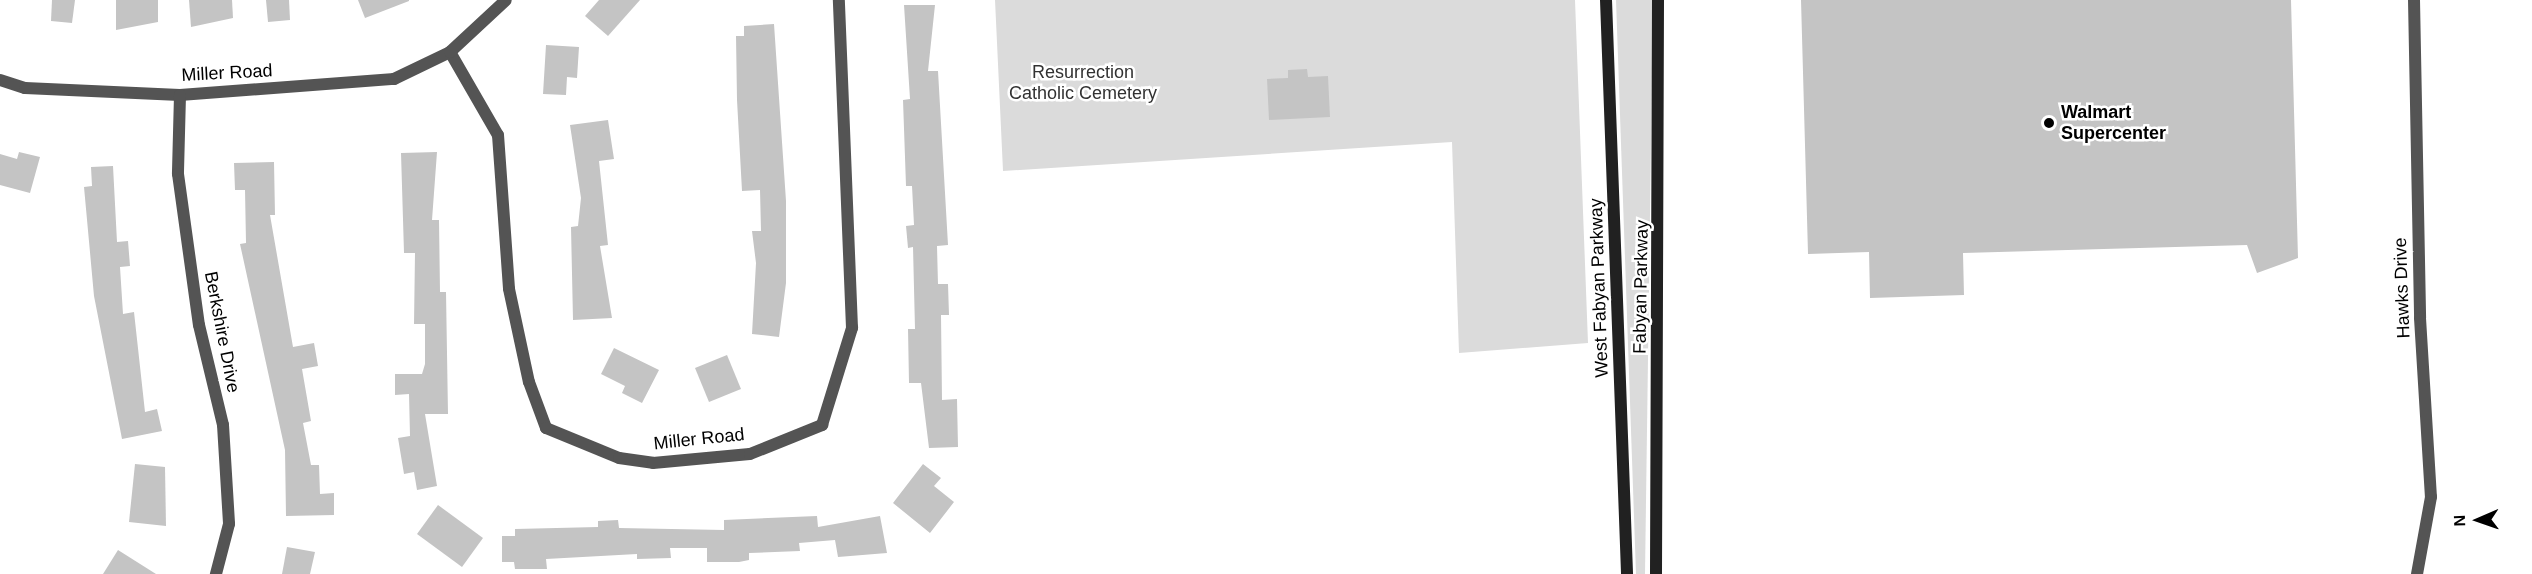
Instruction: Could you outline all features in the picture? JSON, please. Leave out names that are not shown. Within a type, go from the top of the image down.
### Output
[{"type":"main road","name":"West Fabyan Parkway","points":[[1606,0],[1626,574]]},
{"type":"main road","name":"Fabyan Parkway","points":[[1656,574],[1658,0]]},
{"type":"street","name":"Miller Road","points":[[0,80],[25,88],[180,95],[394,79],[450,52],[506,0]]},
{"type":"street","name":"Miller Road","points":[[450,52],[498,135],[509,289],[529,382],[546,428],[619,458],[653,463],[750,454],[822,425],[852,328],[839,0]]},
{"type":"street","name":"Hawks Drive","points":[[2414,0],[2420,318],[2431,496],[2417,574]]},
{"type":"street","name":"Berkshire Drive","points":[[180,95],[178,174],[199,325],[223,425],[229,524],[216,574]]},
{"type":"green space","name":"Resurrection Catholic Cemetery","points":[[995,0],[1575,0],[1588,343],[1459,353],[1452,142],[1003,171]]},
{"type":"green space","points":[[1616,0],[1653,0],[1645,574],[1636,574]]},
{"type":"building","points":[[52,0],[75,0],[72,23],[51,21]]},
{"type":"building","points":[[116,0],[158,0],[158,22],[116,30]]},
{"type":"building","points":[[189,0],[232,0],[233,18],[191,27]]},
{"type":"building","points":[[266,0],[289,0],[290,20],[268,22]]},
{"type":"building","points":[[358,0],[409,0],[409,1],[365,18]]},
{"type":"building","points":[[599,0],[640,0],[608,36],[585,16]]},
{"type":"building","name":"Walmart Supercenter","points":[[1801,0],[2291,0],[2298,258],[2257,273],[2247,245],[1963,253],[1964,295],[1870,298],[1869,252],[1808,254]]},
{"type":"building","points":[[904,5],[935,5],[928,71],[938,71],[948,245],[937,246],[938,284],[948,284],[949,315],[941,315],[942,400],[957,399],[958,447],[929,448],[921,383],[909,383],[908,329],[915,329],[913,247],[908,248],[906,226],[914,225],[912,186],[906,186],[903,100],[910,99]]},
{"type":"building","points":[[774,24],[786,201],[786,283],[779,337],[752,334],[756,263],[752,231],[761,231],[760,190],[742,191],[737,100],[736,36],[744,36],[744,26]]},
{"type":"building","points":[[546,45],[579,47],[577,78],[567,77],[566,95],[543,94]]},
{"type":"building","points":[[1307,69],[1308,77],[1328,76],[1330,117],[1269,120],[1267,79],[1288,78],[1288,70]]},
{"type":"building","points":[[608,120],[614,159],[599,161],[608,245],[600,246],[612,318],[573,320],[571,227],[578,226],[581,198],[570,125]]},
{"type":"building","points":[[19,152],[40,157],[30,193],[0,185],[0,154],[17,159]]},
{"type":"building","points":[[437,152],[432,220],[439,220],[440,292],[446,292],[448,414],[425,414],[437,486],[417,490],[414,472],[404,474],[398,438],[410,436],[409,394],[395,395],[395,374],[422,374],[425,364],[425,324],[414,324],[415,253],[404,253],[401,153]]},
{"type":"building","points":[[274,162],[275,215],[270,215],[293,347],[314,343],[318,366],[302,369],[311,421],[303,423],[311,465],[319,465],[320,494],[334,493],[334,515],[286,516],[285,450],[240,244],[246,243],[245,190],[235,190],[234,163]]},
{"type":"building","points":[[113,166],[117,242],[128,241],[130,266],[120,267],[123,314],[134,312],[145,412],[157,409],[162,431],[122,439],[94,296],[84,187],[92,186],[91,167]]},
{"type":"building","points":[[614,348],[659,370],[642,403],[622,393],[625,386],[601,374]]},
{"type":"building","points":[[727,355],[741,389],[709,402],[695,368]]},
{"type":"building","points":[[135,464],[165,467],[166,526],[129,522]]},
{"type":"building","points":[[923,464],[941,478],[934,486],[954,502],[930,533],[893,503]]},
{"type":"building","points":[[438,505],[483,538],[462,567],[417,534]]},
{"type":"building","points":[[817,516],[818,527],[880,516],[887,553],[838,557],[835,540],[799,543],[800,551],[749,553],[749,560],[739,562],[707,562],[707,548],[670,548],[671,558],[637,559],[637,554],[546,559],[547,569],[515,569],[514,562],[502,562],[502,536],[515,536],[515,529],[598,527],[598,521],[618,520],[619,528],[724,530],[724,520]]},
{"type":"building","points":[[287,547],[315,552],[310,574],[282,574]]},
{"type":"building","points":[[118,550],[156,574],[103,574]]},
{"type":"place","name":"Walmart Supercenter","points":[[2049,123]]}]
